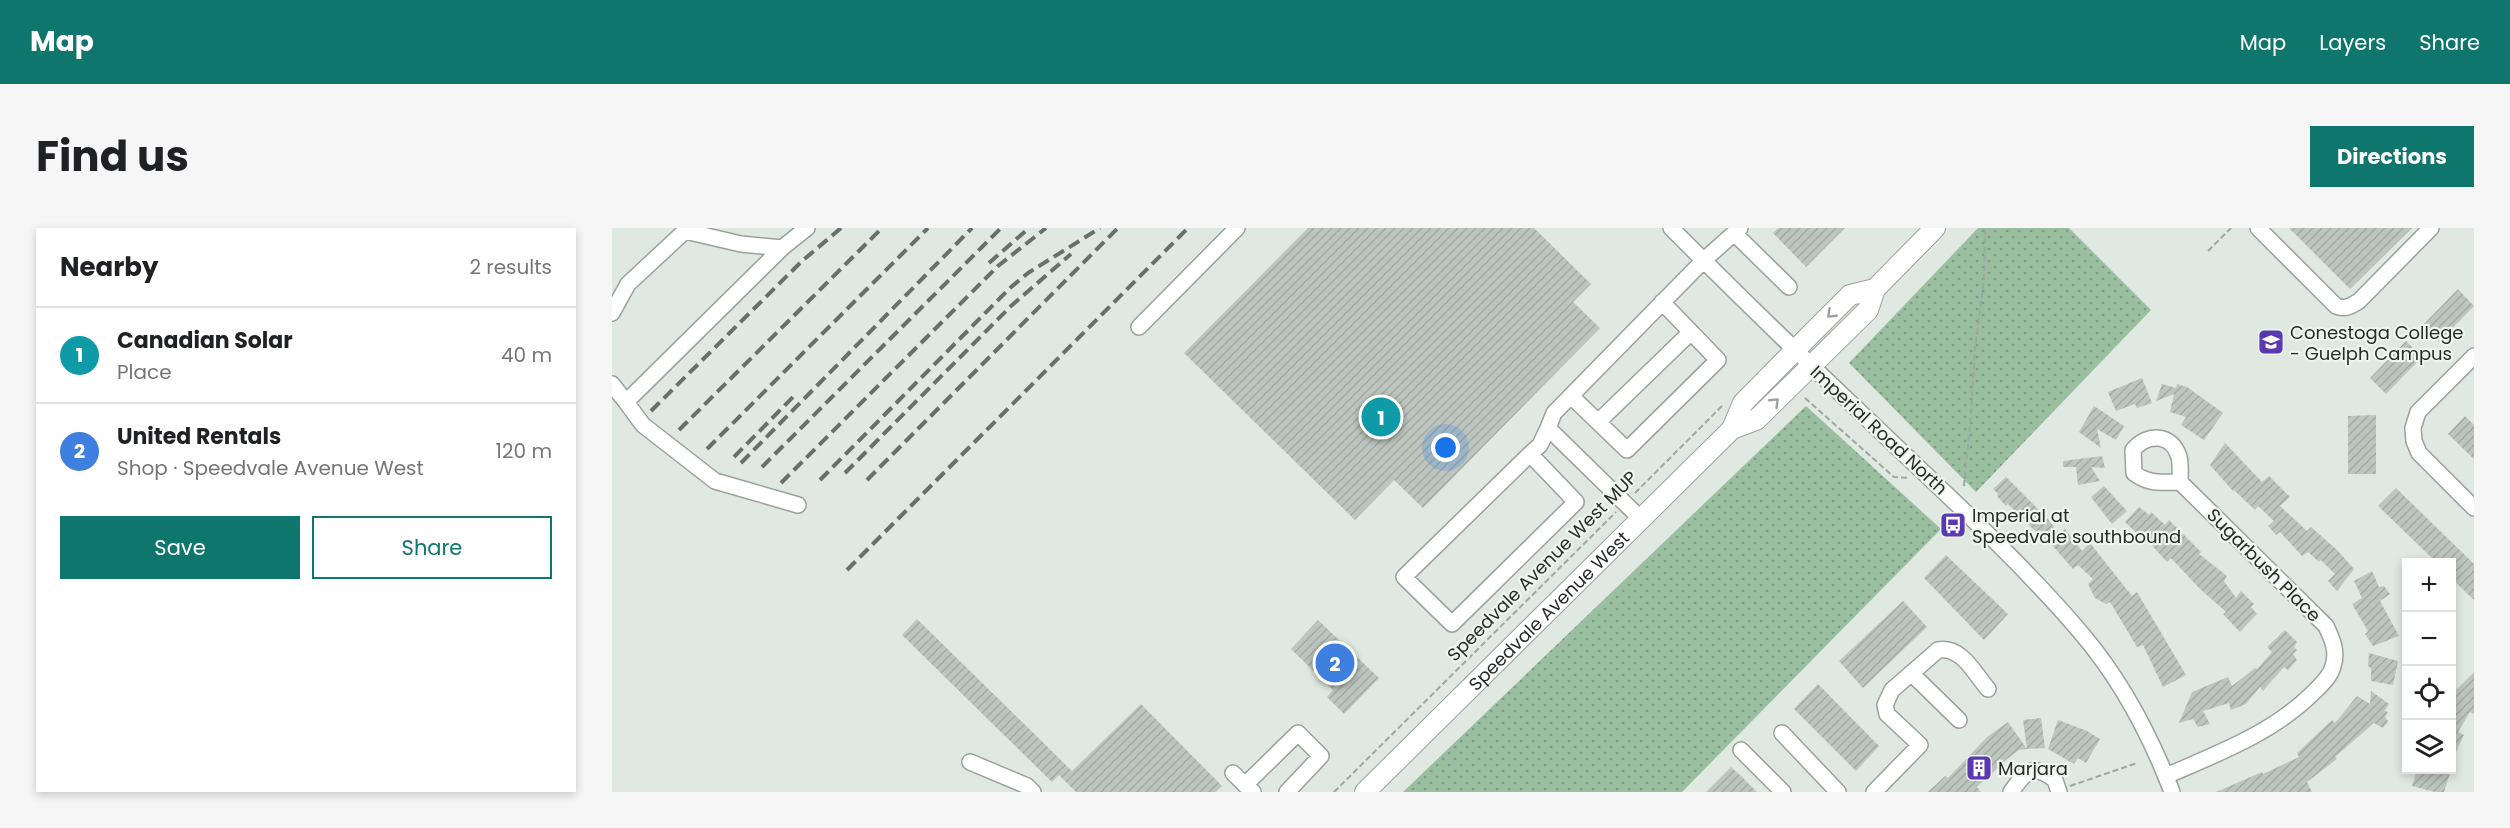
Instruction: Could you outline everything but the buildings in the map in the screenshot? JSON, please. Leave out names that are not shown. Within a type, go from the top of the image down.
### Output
[{"type":"main road","name":"Speedvale Avenue West","points":[[1732,429],[1756,420],[1868,310],[1875,289],[1935,228]]},
{"type":"main road","name":"Speedvale Avenue West","points":[[1365,792],[1732,429],[1743,403],[1850,295],[1875,289]]},
{"type":"street","points":[[626,402],[782,248],[807,228]]},
{"type":"street","points":[[1139,327],[1237,228]]},
{"type":"street","name":"Imperial Road North","points":[[1671,228],[1811,366],[1964,511],[2083,635],[2116,680],[2147,736],[2172,792]]},
{"type":"street","points":[[2258,228],[2340,308],[2348,308],[2359,301],[2429,229]]},
{"type":"street","points":[[612,313],[628,284],[685,231],[741,244],[782,248]]},
{"type":"street","points":[[1530,454],[1576,502],[1452,624],[1404,577],[1530,454],[1540,445],[1554,413],[1704,260],[1738,231],[1789,287]]},
{"type":"street","points":[[1571,396],[1627,450],[1718,360],[1662,302]]},
{"type":"street","points":[[1598,422],[1691,332]]},
{"type":"street","points":[[2474,356],[2418,412],[2413,428],[2414,441],[2419,453],[2474,508]]},
{"type":"street","points":[[612,384],[643,425],[715,481],[798,505]]},
{"type":"street","points":[[1548,428],[1641,519]]},
{"type":"street","name":"Sugarbush Place","points":[[2166,776],[2264,732],[2301,705],[2324,682],[2333,667],[2335,644],[2326,626],[2180,482]]},
{"type":"street","points":[[1874,792],[1920,745],[1887,714],[1885,705],[1893,690],[1938,650],[1952,649],[1988,689]]},
{"type":"street","points":[[1911,674],[1959,720]]},
{"type":"street","points":[[1782,733],[1838,792]]},
{"type":"street","points":[[1233,773],[1249,788],[1298,734],[1321,756],[1287,792]]},
{"type":"street","points":[[1741,750],[1783,792]]},
{"type":"street","points":[[970,762],[1027,786],[1033,792]]},
{"type":"street","points":[[2011,792],[2018,780],[2032,771],[2048,774],[2055,780],[2059,790]]},
{"type":"path","points":[[1964,486],[1975,349],[1984,279],[1986,228]]},
{"type":"path","points":[[2208,251],[2231,228]]},
{"type":"path","name":"Speedvale Avenue West MUP","points":[[1334,792],[1731,398]]},
{"type":"path","points":[[1805,398],[1894,477]]},
{"type":"path","points":[[2059,790],[2137,764]]},
{"type":"green space","points":[[1978,228],[2069,228],[2151,310],[1976,492],[1849,363]]},
{"type":"green space","points":[[1806,406],[1941,529],[1682,792],[1403,792]]},
{"type":"railway","points":[[651,411],[801,262],[841,228]]},
{"type":"railway","points":[[679,430],[882,228]]},
{"type":"railway","points":[[707,449],[928,228]]},
{"type":"railway","points":[[741,463],[972,228]]},
{"type":"railway","points":[[762,467],[1001,228]]},
{"type":"railway","points":[[989,263],[1029,228]]},
{"type":"railway","points":[[781,483],[998,266],[1046,228]]},
{"type":"railway","points":[[820,480],[1010,288],[1028,273],[1100,228]]},
{"type":"railway","points":[[867,480],[1118,228]]},
{"type":"railway","points":[[847,570],[1188,228]]},
{"type":"railway","points":[[845,473],[1011,306],[1071,254]]},
{"type":"railway","points":[[734,457],[793,397]]},
{"type":"place","name":"Conestoga College - Guelph Campus","points":[[2271,342]]},
{"type":"place","name":"Canadian Solar","points":[[1381,417]]},
{"type":"place","name":"Imperial at Speedvale southbound","points":[[1953,525]]},
{"type":"place","name":"United Rentals","points":[[1335,663]]},
{"type":"place","name":"Marjara","points":[[1979,768]]}]
